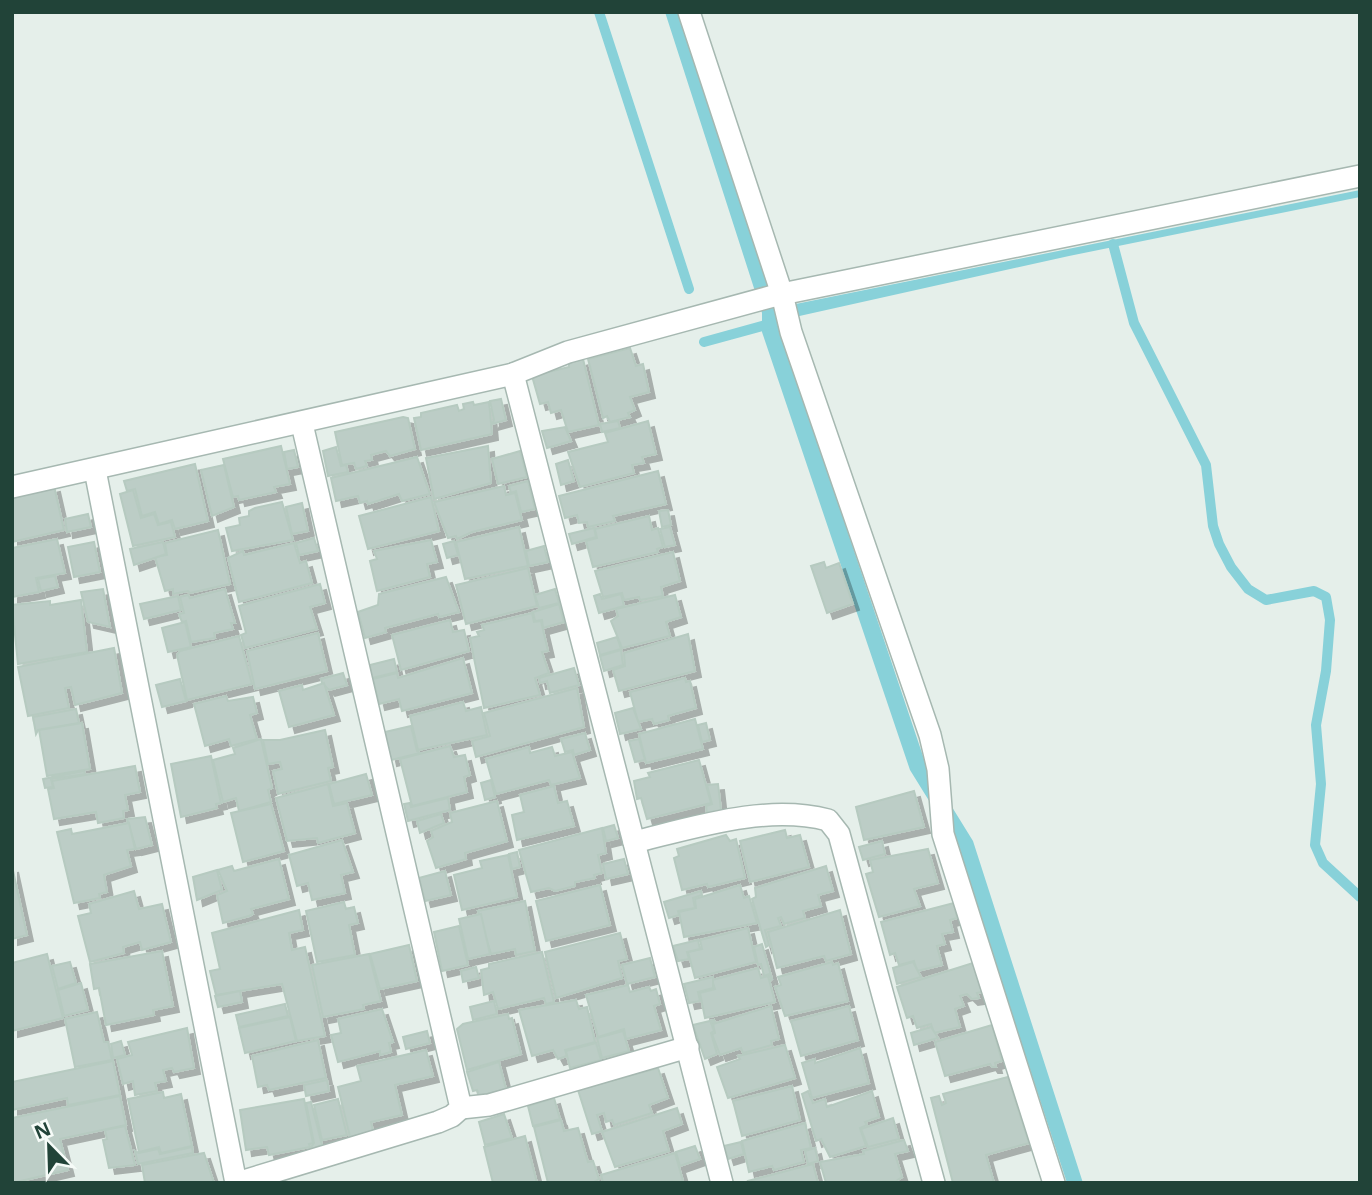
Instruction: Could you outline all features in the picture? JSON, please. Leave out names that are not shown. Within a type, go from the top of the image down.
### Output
[{"type":"street","points":[[689,12],[791,332],[930,735],[938,769],[943,834],[1055,1183]]},
{"type":"street","points":[[12,487],[302,424],[513,374],[568,352],[746,303],[1360,176]]},
{"type":"street","points":[[513,374],[722,1183]]},
{"type":"street","points":[[302,424],[461,1108]]},
{"type":"street","points":[[95,470],[237,1183],[438,1122],[452,1116],[461,1108],[489,1105],[688,1047]]},
{"type":"street","points":[[634,842],[726,820],[806,814],[828,820],[839,834],[934,1183]]},
{"type":"water","points":[[665,12],[679,12],[776,308],[1360,190],[1360,197],[1069,256],[777,321],[926,765],[973,841],[1083,1183],[1067,1183],[957,846],[910,770],[762,332],[762,313]]},
{"type":"building","points":[[630,348],[636,366],[643,364],[649,392],[630,397],[635,410],[628,413],[630,417],[610,422],[607,416],[603,418],[588,359]]},
{"type":"building","points":[[583,359],[599,425],[568,432],[561,410],[551,413],[548,402],[540,404],[532,376],[569,367],[569,363]]},
{"type":"building","points":[[501,399],[506,420],[492,424],[494,420],[490,401]]},
{"type":"building","points":[[473,402],[474,405],[489,402],[492,434],[421,450],[414,418],[421,417],[421,413],[457,405],[459,411],[464,409],[463,404]]},
{"type":"building","points":[[408,418],[415,449],[390,456],[386,451],[371,455],[372,460],[365,461],[367,466],[356,469],[354,463],[342,465],[335,432]]},
{"type":"building","points":[[618,421],[620,428],[602,432],[600,424]]},
{"type":"building","points":[[648,421],[656,454],[642,457],[644,463],[632,465],[634,473],[580,487],[568,452],[608,442],[605,433]]},
{"type":"building","points":[[565,427],[571,441],[547,448],[542,431]]},
{"type":"building","points":[[281,446],[290,484],[274,487],[276,492],[239,500],[238,496],[233,497],[223,459]]},
{"type":"building","points":[[488,446],[491,483],[434,499],[426,458]]},
{"type":"building","points":[[336,447],[341,466],[346,465],[348,472],[328,476],[323,451]]},
{"type":"building","points":[[294,450],[298,467],[287,469],[284,452]]},
{"type":"building","points":[[520,451],[527,477],[498,484],[492,459]]},
{"type":"building","points":[[417,457],[430,494],[402,501],[399,494],[368,504],[367,501],[360,503],[358,496],[336,501],[331,478]]},
{"type":"building","points":[[568,460],[574,481],[561,485],[556,464]]},
{"type":"building","points":[[195,464],[208,521],[175,529],[172,520],[159,524],[155,512],[142,516],[135,489],[127,491],[124,481]]},
{"type":"building","points":[[224,465],[234,507],[212,516],[201,470]]},
{"type":"building","points":[[658,471],[666,504],[613,516],[615,521],[588,527],[587,522],[579,523],[577,515],[565,518],[559,496]]},
{"type":"building","points":[[528,481],[535,509],[521,512],[516,491],[511,493],[509,486]]},
{"type":"building","points":[[54,486],[64,530],[12,542],[12,495]]},
{"type":"building","points":[[504,486],[506,495],[515,493],[522,520],[472,532],[457,539],[456,536],[448,538],[434,502]]},
{"type":"building","points":[[133,490],[141,518],[154,514],[158,525],[171,522],[175,537],[133,546],[120,494]]},
{"type":"building","points":[[431,497],[439,531],[368,549],[359,516]]},
{"type":"building","points":[[282,502],[293,540],[232,551],[226,528],[240,525],[239,518],[249,516],[249,511],[255,508]]},
{"type":"building","points":[[302,503],[308,531],[292,534],[286,507]]},
{"type":"building","points":[[668,510],[671,525],[662,527],[659,511]]},
{"type":"building","points":[[88,514],[91,527],[67,532],[65,519]]},
{"type":"building","points":[[649,516],[652,530],[658,528],[663,547],[657,549],[658,552],[593,567],[586,541],[597,538],[595,529]]},
{"type":"building","points":[[519,527],[528,566],[465,579],[456,542]]},
{"type":"building","points":[[670,527],[675,545],[665,547],[660,529]]},
{"type":"building","points":[[594,528],[596,537],[572,544],[569,534]]},
{"type":"building","points":[[218,530],[230,584],[190,593],[188,591],[173,594],[173,589],[165,591],[155,557],[167,555],[165,543]]},
{"type":"building","points":[[314,538],[318,551],[299,555],[296,543]]},
{"type":"building","points":[[57,539],[65,573],[36,578],[39,592],[12,597],[12,548]]},
{"type":"building","points":[[431,540],[437,562],[427,564],[430,577],[377,591],[370,561],[377,559],[374,551]]},
{"type":"building","points":[[454,541],[458,555],[447,558],[443,544]]},
{"type":"building","points":[[94,542],[100,572],[74,577],[68,547]]},
{"type":"building","points":[[163,542],[166,554],[134,565],[130,549]]},
{"type":"building","points":[[294,543],[300,563],[306,561],[312,583],[239,602],[228,558],[243,551],[244,555]]},
{"type":"building","points":[[544,546],[548,562],[529,566],[526,551]]},
{"type":"building","points":[[673,552],[680,581],[661,587],[663,596],[624,600],[622,593],[603,597],[595,571]]},
{"type":"building","points":[[824,562],[826,568],[839,563],[853,604],[827,613],[811,566]]},
{"type":"building","points":[[528,568],[537,606],[466,624],[456,585]]},
{"type":"building","points":[[55,576],[58,587],[41,591],[38,579]]},
{"type":"building","points":[[446,577],[459,612],[439,617],[438,614],[385,628],[386,632],[365,638],[358,612],[378,605],[379,594]]},
{"type":"building","points":[[320,584],[325,603],[310,607],[317,629],[245,648],[241,635],[246,633],[239,606]]},
{"type":"building","points":[[103,589],[110,627],[88,622],[81,592]]},
{"type":"building","points":[[225,589],[235,623],[231,623],[233,629],[214,633],[215,638],[191,642],[186,621],[182,622],[179,614],[184,613],[180,597],[188,595],[190,598]]},
{"type":"building","points":[[555,589],[559,603],[539,608],[535,595]]},
{"type":"building","points":[[600,594],[602,599],[621,594],[624,606],[599,613],[594,596]]},
{"type":"building","points":[[675,595],[681,617],[666,622],[670,636],[622,648],[611,621],[618,616],[616,609]]},
{"type":"building","points":[[178,596],[181,610],[144,619],[140,604]]},
{"type":"building","points":[[81,600],[87,652],[18,664],[12,605],[50,601],[50,605]]},
{"type":"building","points":[[559,604],[564,622],[543,628],[542,620],[535,621],[533,612]]},
{"type":"building","points":[[532,613],[534,622],[541,621],[548,651],[542,652],[549,673],[535,678],[540,695],[484,708],[470,638],[479,636],[477,632],[484,630],[482,625]]},
{"type":"building","points":[[450,620],[453,632],[464,630],[469,651],[401,670],[392,635]]},
{"type":"building","points":[[185,622],[191,647],[168,652],[162,628]]},
{"type":"building","points":[[318,633],[327,671],[255,689],[247,651]]},
{"type":"building","points":[[688,634],[695,671],[619,691],[613,670],[625,666],[624,653]]},
{"type":"building","points":[[239,636],[252,684],[187,700],[177,655],[180,651]]},
{"type":"building","points":[[617,637],[621,649],[600,655],[597,643]]},
{"type":"building","points":[[114,648],[122,693],[75,705],[71,687],[65,688],[69,708],[28,716],[18,667]]},
{"type":"building","points":[[621,650],[623,665],[604,671],[600,656]]},
{"type":"building","points":[[463,658],[472,693],[402,711],[399,699],[379,704],[373,679],[397,673],[398,678]]},
{"type":"building","points":[[394,659],[397,672],[372,678],[370,665]]},
{"type":"building","points":[[574,668],[579,685],[550,693],[547,681],[540,683],[539,678]]},
{"type":"building","points":[[343,673],[347,685],[329,690],[322,683],[321,679]]},
{"type":"building","points":[[685,678],[686,682],[690,681],[696,708],[668,716],[669,720],[654,724],[652,719],[638,722],[630,692]]},
{"type":"building","points":[[180,679],[186,701],[162,707],[156,685]]},
{"type":"building","points":[[324,683],[334,715],[289,727],[279,691],[302,685],[303,690]]},
{"type":"building","points":[[577,688],[584,727],[476,757],[472,741],[490,736],[484,713]]},
{"type":"building","points":[[226,696],[228,701],[253,697],[257,713],[250,715],[257,739],[231,746],[229,739],[205,746],[194,704]]},
{"type":"building","points":[[463,702],[466,711],[481,707],[487,735],[418,750],[410,716]]},
{"type":"building","points":[[633,708],[641,729],[620,734],[615,713]]},
{"type":"building","points":[[76,709],[79,723],[38,730],[36,734],[33,717]]},
{"type":"building","points":[[695,719],[703,749],[646,763],[639,734]]},
{"type":"building","points":[[82,723],[90,769],[47,776],[39,730]]},
{"type":"building","points":[[706,723],[710,740],[702,742],[698,725]]},
{"type":"building","points":[[411,726],[417,751],[420,753],[391,760],[385,732]]},
{"type":"building","points":[[325,730],[333,767],[328,768],[331,781],[278,794],[273,771],[282,769],[280,762],[268,764],[263,740],[280,740]]},
{"type":"building","points":[[585,733],[590,750],[574,755],[573,750],[565,752],[561,739]]},
{"type":"building","points":[[261,739],[272,788],[268,790],[271,802],[239,811],[236,798],[223,802],[213,760],[235,754],[233,748]]},
{"type":"building","points":[[639,739],[645,760],[635,762],[629,741]]},
{"type":"building","points":[[450,746],[454,757],[465,755],[470,775],[464,777],[467,792],[412,806],[400,759]]},
{"type":"building","points":[[529,747],[530,753],[552,747],[555,756],[572,752],[580,778],[551,785],[549,780],[496,794],[486,759]]},
{"type":"building","points":[[211,756],[221,803],[216,804],[217,808],[181,817],[171,764]]},
{"type":"building","points":[[699,760],[711,803],[647,819],[641,798],[637,799],[634,781],[650,777],[648,773]]},
{"type":"building","points":[[135,766],[140,792],[125,795],[128,810],[123,811],[124,818],[98,823],[96,812],[54,819],[48,789],[54,788],[52,781]]},
{"type":"building","points":[[84,771],[85,774],[51,779],[53,787],[45,788],[43,779]]},
{"type":"building","points":[[366,774],[372,795],[334,804],[329,784]]},
{"type":"building","points":[[491,780],[495,797],[485,800],[481,783]]},
{"type":"building","points":[[328,784],[333,806],[347,803],[355,833],[318,843],[317,838],[287,841],[276,798]]},
{"type":"building","points":[[718,784],[721,810],[707,813],[706,806],[712,804],[707,785]]},
{"type":"building","points":[[554,786],[558,803],[567,801],[574,826],[517,840],[512,815],[524,812],[520,795]]},
{"type":"building","points":[[914,791],[924,827],[864,840],[856,807]]},
{"type":"building","points":[[448,798],[450,810],[408,821],[404,804],[410,803],[411,807]]},
{"type":"building","points":[[497,801],[507,841],[465,853],[466,859],[436,868],[427,841],[433,837],[431,831],[452,822],[450,813]]},
{"type":"building","points":[[271,804],[284,851],[243,862],[231,813]]},
{"type":"building","points":[[441,814],[444,823],[420,833],[417,821]]},
{"type":"building","points":[[145,817],[152,845],[136,849],[127,819]]},
{"type":"building","points":[[129,823],[135,849],[127,850],[131,866],[104,875],[107,892],[99,894],[100,898],[74,903],[57,832],[71,829],[72,834]]},
{"type":"building","points":[[614,825],[618,838],[606,841],[603,828]]},
{"type":"building","points":[[602,828],[606,853],[598,855],[602,873],[594,875],[595,878],[575,882],[575,886],[555,891],[549,888],[531,892],[519,850]]},
{"type":"building","points":[[785,830],[787,838],[800,835],[809,867],[750,882],[740,841]]},
{"type":"building","points":[[726,835],[730,841],[736,839],[745,878],[682,890],[674,858],[679,856],[677,849]]},
{"type":"building","points":[[342,840],[353,872],[341,875],[345,893],[312,900],[308,883],[297,886],[289,855]]},
{"type":"building","points":[[882,841],[885,854],[863,860],[859,847]]},
{"type":"building","points":[[928,849],[938,883],[914,889],[920,906],[879,917],[866,874],[873,872],[870,860]]},
{"type":"building","points":[[517,852],[520,867],[512,869],[509,854]]},
{"type":"building","points":[[508,855],[517,897],[462,910],[454,875],[482,868],[480,861]]},
{"type":"building","points":[[279,859],[289,899],[251,909],[253,914],[249,916],[223,923],[217,895],[227,891],[218,870],[232,866],[234,871]]},
{"type":"building","points":[[624,859],[628,874],[606,879],[603,864]]},
{"type":"building","points":[[12,866],[27,935],[12,939]]},
{"type":"building","points":[[826,866],[833,891],[818,895],[821,906],[803,911],[805,918],[784,924],[781,917],[778,918],[781,926],[765,930],[769,945],[766,947],[752,899],[756,897],[755,888]]},
{"type":"building","points":[[217,870],[222,890],[197,900],[193,877]]},
{"type":"building","points":[[445,871],[451,895],[425,901],[419,878]]},
{"type":"building","points":[[600,885],[610,925],[546,941],[536,901]]},
{"type":"building","points":[[740,885],[744,898],[749,896],[757,923],[684,937],[679,912],[696,908],[695,899]]},
{"type":"building","points":[[134,891],[139,909],[162,904],[171,942],[142,950],[140,942],[123,947],[124,953],[90,962],[78,916],[91,913],[89,904]]},
{"type":"building","points":[[701,891],[702,895],[693,898],[695,908],[678,911],[679,915],[669,918],[664,902]]},
{"type":"building","points":[[525,901],[535,951],[516,955],[515,949],[491,954],[478,911]]},
{"type":"building","points":[[344,902],[346,909],[354,907],[358,923],[349,925],[355,955],[317,962],[306,911]]},
{"type":"building","points":[[954,903],[957,918],[950,920],[953,932],[942,934],[945,944],[937,946],[942,965],[917,971],[914,961],[899,965],[895,953],[890,955],[881,922]]},
{"type":"building","points":[[299,910],[303,930],[289,933],[292,950],[305,947],[325,1036],[297,1041],[282,984],[216,995],[210,971],[220,969],[212,933]]},
{"type":"building","points":[[840,910],[851,954],[826,961],[824,956],[777,968],[768,932]]},
{"type":"building","points":[[481,914],[490,954],[468,959],[459,919]]},
{"type":"building","points":[[459,926],[468,965],[442,971],[434,932]]},
{"type":"building","points":[[748,928],[756,962],[695,978],[688,952],[702,949],[700,940]]},
{"type":"building","points":[[620,933],[627,959],[618,961],[622,978],[556,998],[545,952]]},
{"type":"building","points":[[698,940],[700,949],[687,952],[689,959],[678,961],[673,946]]},
{"type":"building","points":[[762,944],[771,980],[769,974],[764,976],[761,964],[758,965],[754,947]]},
{"type":"building","points":[[409,945],[417,981],[380,989],[370,954]]},
{"type":"building","points":[[162,951],[173,1006],[153,1010],[154,1015],[106,1025],[99,988],[94,989],[90,964]]},
{"type":"building","points":[[542,952],[554,1002],[546,1004],[544,998],[498,1009],[493,992],[484,995],[481,970],[489,968],[489,964]]},
{"type":"building","points":[[47,954],[63,1018],[12,1031],[12,963]]},
{"type":"building","points":[[369,954],[381,1001],[363,1005],[364,1009],[323,1017],[312,965]]},
{"type":"building","points":[[650,958],[655,977],[627,984],[622,965]]},
{"type":"building","points":[[70,962],[76,983],[58,989],[52,966]]},
{"type":"building","points":[[832,962],[833,965],[838,963],[848,1001],[785,1016],[775,987],[781,985],[778,977]]},
{"type":"building","points":[[913,962],[921,977],[897,984],[893,968]]},
{"type":"building","points":[[973,963],[982,992],[977,993],[979,998],[972,999],[967,994],[960,996],[964,1006],[955,1009],[960,1027],[934,1033],[931,1024],[917,1028],[913,1016],[907,1018],[897,987]]},
{"type":"building","points":[[476,967],[479,978],[463,982],[461,971]]},
{"type":"building","points":[[758,968],[761,978],[768,976],[775,1002],[705,1018],[700,993],[715,989],[712,980]]},
{"type":"building","points":[[713,977],[713,988],[698,992],[700,1001],[689,1003],[684,984]]},
{"type":"building","points":[[81,983],[88,1010],[64,1016],[58,990]]},
{"type":"building","points":[[628,985],[630,992],[649,987],[651,991],[656,989],[660,1004],[654,1006],[661,1030],[626,1039],[624,1029],[598,1037],[586,995]]},
{"type":"building","points":[[240,991],[242,1002],[218,1007],[215,996]]},
{"type":"building","points":[[576,1000],[579,1009],[587,1007],[595,1042],[565,1050],[567,1056],[558,1059],[553,1050],[532,1056],[519,1010]]},
{"type":"building","points":[[494,1001],[497,1014],[473,1020],[470,1007]]},
{"type":"building","points":[[285,1004],[288,1016],[239,1027],[236,1015]]},
{"type":"building","points":[[771,1006],[779,1039],[771,1041],[772,1045],[743,1053],[741,1048],[720,1055],[712,1034],[715,1033],[713,1024]]},
{"type":"building","points":[[849,1006],[858,1040],[801,1056],[791,1021]]},
{"type":"building","points":[[382,1009],[393,1042],[389,1043],[391,1052],[380,1055],[380,1051],[338,1062],[331,1035],[341,1033],[338,1019]]},
{"type":"building","points":[[97,1012],[104,1042],[108,1042],[112,1060],[75,1067],[65,1019]]},
{"type":"building","points":[[508,1014],[509,1019],[512,1018],[521,1054],[467,1070],[457,1029],[463,1024]]},
{"type":"building","points":[[290,1017],[296,1041],[245,1053],[239,1028]]},
{"type":"building","points":[[714,1020],[715,1022],[711,1023],[714,1031],[711,1033],[717,1054],[705,1059],[693,1025]]},
{"type":"building","points":[[992,1025],[1002,1061],[995,1063],[996,1067],[990,1064],[945,1076],[935,1042]]},
{"type":"building","points":[[931,1027],[938,1038],[914,1045],[911,1033]]},
{"type":"building","points":[[187,1028],[194,1068],[174,1072],[172,1068],[163,1070],[166,1081],[155,1083],[157,1091],[135,1095],[133,1081],[123,1084],[117,1059],[132,1055],[128,1042]]},
{"type":"building","points":[[427,1031],[430,1043],[406,1049],[403,1037]]},
{"type":"building","points":[[623,1031],[629,1051],[602,1058],[597,1038]]},
{"type":"building","points":[[318,1040],[326,1078],[269,1090],[267,1085],[258,1087],[252,1056]]},
{"type":"building","points":[[121,1041],[125,1055],[113,1058],[111,1044]]},
{"type":"building","points":[[596,1043],[601,1060],[570,1068],[566,1051]]},
{"type":"building","points":[[785,1045],[795,1078],[728,1098],[717,1067],[740,1059],[738,1056]]},
{"type":"building","points":[[860,1048],[869,1083],[812,1098],[802,1063],[815,1059],[815,1063]]},
{"type":"building","points":[[426,1050],[433,1076],[395,1085],[402,1115],[371,1122],[373,1131],[350,1137],[338,1087],[361,1081],[357,1066]]},
{"type":"building","points":[[113,1061],[120,1095],[68,1105],[67,1098],[12,1110],[12,1082]]},
{"type":"building","points":[[499,1062],[506,1089],[479,1096],[477,1090],[473,1091],[467,1072]]},
{"type":"building","points":[[658,1068],[668,1098],[649,1105],[652,1113],[614,1125],[612,1120],[606,1122],[604,1113],[597,1115],[602,1131],[592,1134],[578,1090]]},
{"type":"building","points":[[1008,1077],[1029,1143],[986,1155],[994,1183],[953,1183],[931,1098],[939,1096],[942,1105],[946,1103],[943,1094]]},
{"type":"building","points":[[327,1080],[329,1091],[306,1096],[304,1085]]},
{"type":"building","points":[[792,1086],[800,1120],[742,1136],[733,1101]]},
{"type":"building","points":[[808,1091],[813,1103],[825,1099],[827,1107],[872,1091],[879,1117],[865,1122],[867,1125],[860,1128],[866,1146],[830,1157],[821,1139],[816,1141],[802,1094]]},
{"type":"building","points":[[163,1092],[164,1098],[181,1094],[192,1146],[161,1153],[159,1147],[139,1152],[128,1099]]},
{"type":"building","points":[[120,1096],[126,1125],[60,1139],[68,1170],[12,1183],[12,1118]]},
{"type":"building","points":[[554,1098],[560,1119],[533,1126],[528,1106]]},
{"type":"building","points":[[304,1099],[313,1143],[309,1144],[310,1147],[269,1155],[267,1147],[246,1150],[240,1110]]},
{"type":"building","points":[[338,1099],[347,1135],[322,1140],[314,1105]]},
{"type":"building","points":[[311,1102],[322,1145],[309,1150],[314,1143],[306,1103]]},
{"type":"building","points":[[677,1108],[682,1124],[663,1131],[669,1151],[615,1167],[602,1132]]},
{"type":"building","points":[[504,1114],[512,1138],[485,1145],[479,1122]]},
{"type":"building","points":[[893,1118],[899,1139],[868,1147],[861,1129]]},
{"type":"building","points":[[561,1120],[564,1131],[578,1128],[588,1162],[593,1161],[599,1179],[592,1183],[548,1183],[534,1127]]},
{"type":"building","points":[[805,1123],[811,1148],[801,1150],[804,1162],[774,1170],[772,1166],[749,1172],[742,1141]]},
{"type":"building","points":[[125,1126],[135,1165],[109,1168],[103,1140],[107,1139],[105,1130]]},
{"type":"building","points":[[525,1136],[537,1183],[493,1183],[484,1147]]},
{"type":"building","points":[[904,1140],[908,1151],[895,1154],[902,1177],[896,1181],[826,1183],[820,1162],[864,1154],[863,1151]]},
{"type":"building","points":[[741,1142],[744,1154],[728,1159],[724,1146]]},
{"type":"building","points":[[695,1146],[700,1159],[680,1166],[676,1152]]},
{"type":"building","points":[[192,1147],[193,1153],[138,1164],[135,1151],[139,1153],[158,1149],[160,1154]]},
{"type":"building","points":[[815,1148],[818,1161],[808,1164],[805,1151]]},
{"type":"building","points":[[204,1153],[214,1183],[145,1183],[142,1165]]},
{"type":"building","points":[[675,1153],[683,1181],[603,1183],[601,1175]]},
{"type":"building","points":[[813,1164],[818,1183],[748,1181]]},
{"type":"waterway","points":[[599,12],[689,289]]},
{"type":"waterway","points":[[1113,244],[1134,323],[1206,465],[1213,526],[1231,567],[1248,589],[1266,600],[1314,591],[1326,597],[1330,620],[1326,671],[1316,725],[1321,784],[1315,845],[1323,863],[1360,897]]},
{"type":"waterway","points":[[704,342],[773,323]]}]
